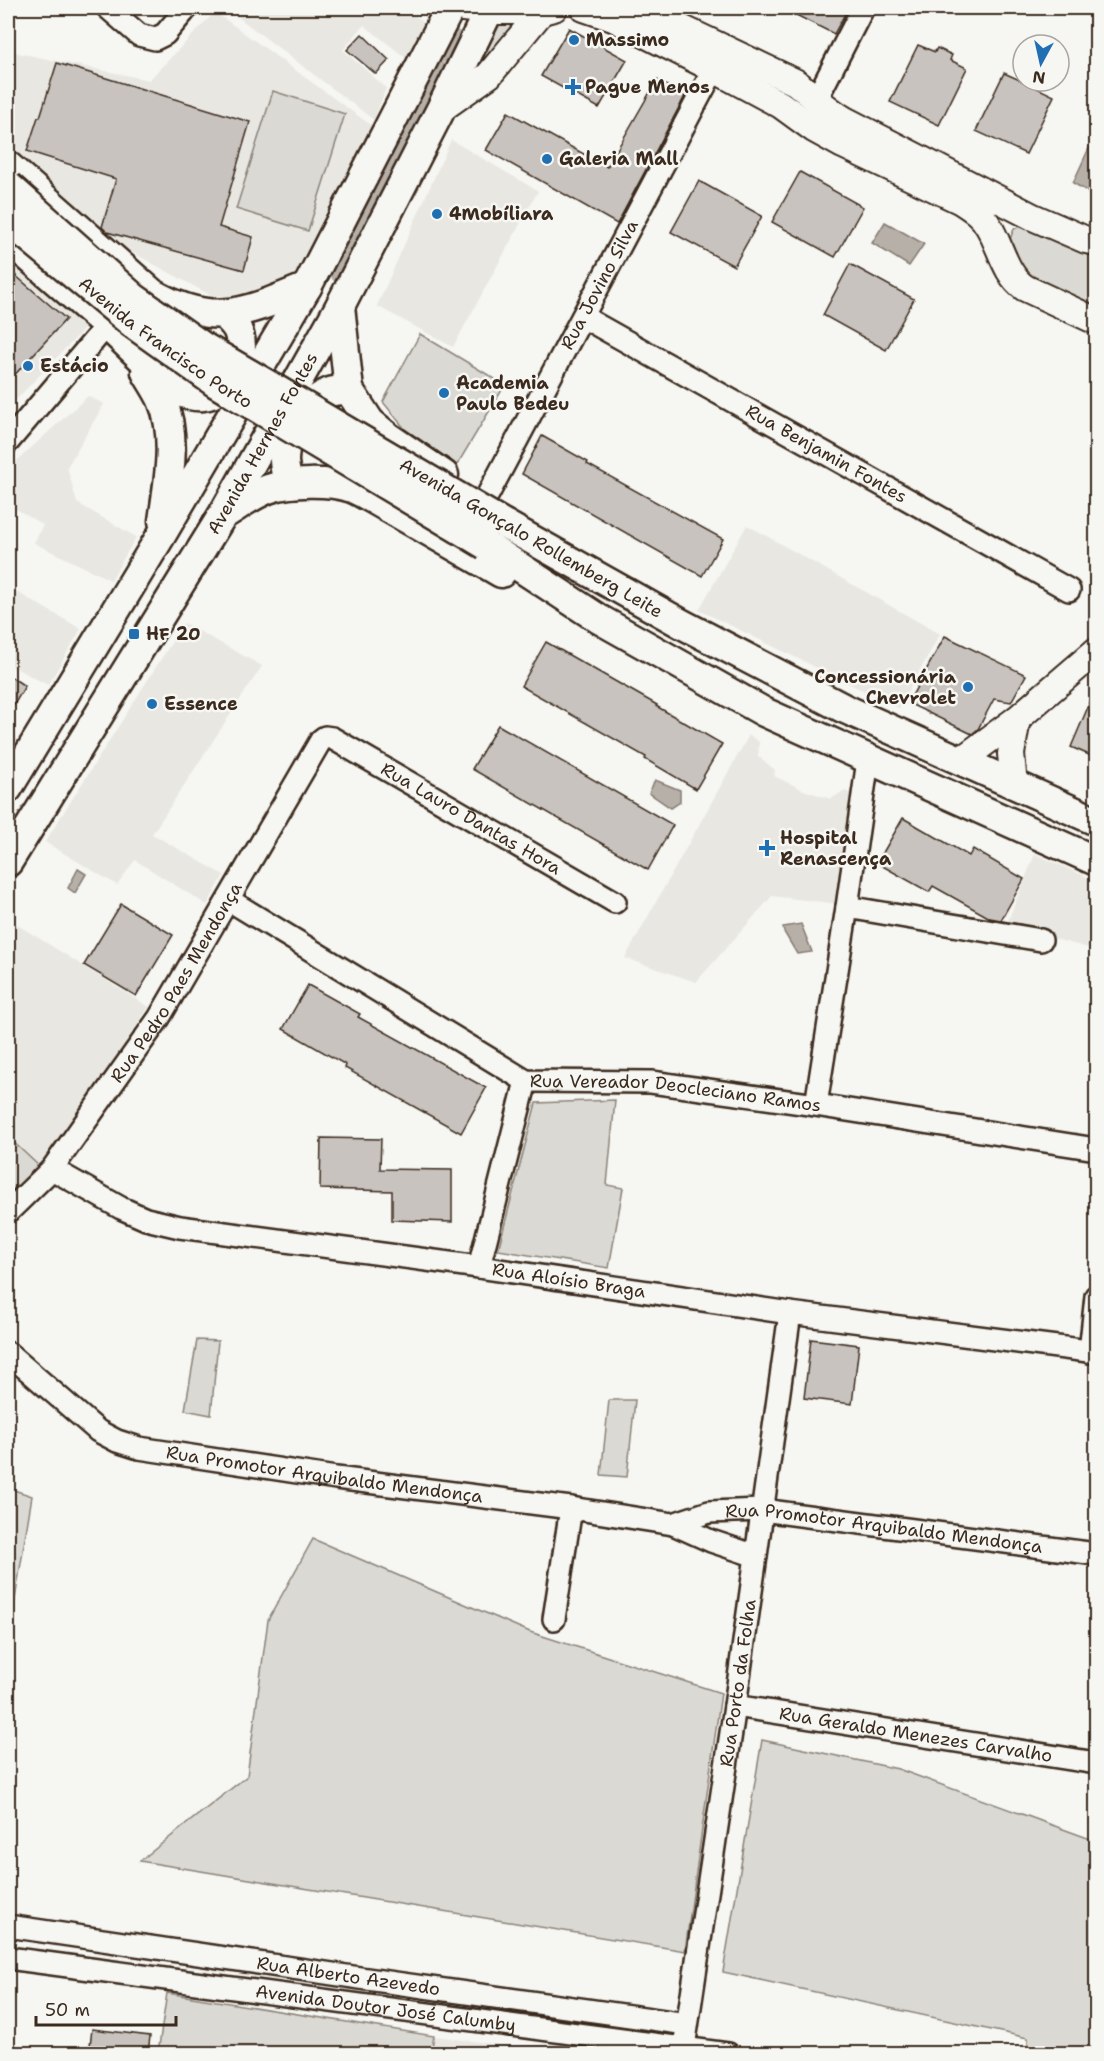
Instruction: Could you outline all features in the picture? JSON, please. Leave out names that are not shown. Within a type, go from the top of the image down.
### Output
[{"type":"main road","points":[[8,788],[162,534],[307,287],[450,8]]},
{"type":"main road","name":"Avenida Hermes Fontes","points":[[8,862],[222,516],[340,306],[441,109],[481,9]]},
{"type":"main road","points":[[8,166],[152,293],[173,305],[194,312],[225,315],[266,304],[307,287]]},
{"type":"main road","name":"Avenida Gonçalo Rollemberg Leite","points":[[8,186],[134,298],[168,324],[495,534],[599,619],[764,712],[1096,861]]},
{"type":"main road","name":"Avenida Francisco Porto","points":[[8,220],[132,323],[207,376],[495,534]]},
{"type":"main road","points":[[8,239],[107,325],[176,391],[189,396],[204,396],[220,390],[231,378],[239,360],[241,345],[239,333],[225,315]]},
{"type":"main road","points":[[340,306],[349,390],[370,422],[388,437],[578,565]]},
{"type":"main road","points":[[136,354],[163,402],[170,433],[169,473],[162,534]]},
{"type":"main road","points":[[288,484],[285,454],[288,440],[297,422],[322,396],[332,391],[349,390]]},
{"type":"main road","points":[[222,516],[268,489],[288,484],[336,484],[352,489],[520,585],[559,605],[599,619]]},
{"type":"main road","name":"Avenida Gonçalo Rollemberg Leite","points":[[495,534],[578,565],[682,624],[843,708],[1096,821]]},
{"type":"street","points":[[108,8],[139,35],[155,39],[165,34],[187,8]]},
{"type":"street","points":[[584,8],[638,15],[778,73],[795,82],[830,111],[846,120],[1033,218],[1096,242]]},
{"type":"street","points":[[817,98],[862,8]]},
{"type":"street","points":[[481,9],[548,9]]},
{"type":"street","points":[[441,109],[489,75],[548,9]]},
{"type":"street","points":[[638,15],[714,69],[781,105],[814,129],[961,201],[977,212],[989,226],[1016,281],[1025,288],[1096,321]]},
{"type":"street","name":"Rua Jovino Silva","points":[[484,502],[714,69]]},
{"type":"street","points":[[1001,254],[1005,238],[1016,223],[1033,218]]},
{"type":"street","name":"Rua Benjamin Fontes","points":[[583,317],[1069,590]]},
{"type":"street","points":[[8,442],[107,325]]},
{"type":"street","points":[[960,761],[1017,719],[1096,651]]},
{"type":"street","points":[[1014,785],[1011,754],[1017,719]]},
{"type":"street","name":"Rua Pedro Paes Mendonça","points":[[8,1212],[52,1169],[159,1018],[321,740],[325,737]]},
{"type":"street","name":"Rua Lauro Dantas Hora","points":[[325,737],[332,738],[615,902]]},
{"type":"street","points":[[816,1105],[868,760]]},
{"type":"street","name":"Rua Vereador Deocleciano Ramos","points":[[229,900],[526,1081],[651,1082],[816,1105],[1096,1149]]},
{"type":"street","points":[[847,907],[1041,940]]},
{"type":"street","points":[[479,1267],[526,1081]]},
{"type":"street","name":"Rua Aloísio Braga","points":[[52,1169],[121,1208],[146,1219],[180,1227],[479,1267],[790,1313],[1093,1352]]},
{"type":"street","points":[[1093,1352],[1096,1296]]},
{"type":"street","name":"Rua Porto da Folha","points":[[683,2051],[735,1706],[790,1313]]},
{"type":"street","name":"Rua Promotor Arquibaldo Mendonça","points":[[8,1353],[98,1431],[117,1441],[139,1448],[336,1478],[571,1508],[673,1524],[711,1542],[756,1556]]},
{"type":"street","points":[[554,1619],[571,1508]]},
{"type":"street","name":"Rua Promotor Arquibaldo Mendonça","points":[[673,1524],[709,1512],[762,1510],[1096,1554]]},
{"type":"street","name":"Rua Geraldo Menezes Carvalho","points":[[735,1706],[1096,1763]]},
{"type":"street","name":"Rua Alberto Azevedo","points":[[8,1926],[687,2024]]},
{"type":"street","name":"Avenida Doutor José Calumby","points":[[8,1958],[632,2042],[683,2051],[728,2054]]},
{"type":"street","points":[[356,2005],[360,1978]]},
{"type":"street","points":[[632,2042],[637,2017]]},
{"type":"shaded area","points":[[226,8],[406,8],[424,23],[406,58],[364,25],[343,50],[386,88],[374,120]]},
{"type":"shaded area","points":[[503,8],[537,8],[478,77],[471,72]]},
{"type":"shaded area","points":[[215,12],[372,126],[311,249],[293,277],[267,293],[246,297],[212,296],[99,234],[8,157],[8,46],[18,53],[149,80]]},
{"type":"shaded area","points":[[273,91],[345,114],[308,231],[236,209]]},
{"type":"shaded area","points":[[1095,135],[1096,169],[1093,179],[1096,180],[1096,204],[1093,204],[1087,191],[1073,183]]},
{"type":"shaded area","points":[[451,140],[538,191],[453,347],[377,306]]},
{"type":"shaded area","points":[[885,222],[924,244],[909,266],[872,243]]},
{"type":"shaded area","points":[[1024,225],[1096,251],[1096,309],[1021,276],[1008,244],[1014,229]]},
{"type":"shaded area","name":"Estácio","points":[[8,254],[89,324],[8,408]]},
{"type":"shaded area","name":"Academia Paulo Bedeu","points":[[420,334],[505,385],[457,465],[405,429],[383,402]]},
{"type":"shaded area","points":[[88,396],[104,404],[67,467],[77,503],[136,537],[111,580],[34,543],[43,525],[8,504],[8,469]]},
{"type":"shaded area","points":[[747,525],[940,634],[899,708],[699,610]]},
{"type":"shaded area","points":[[8,587],[81,629],[48,685],[8,664]]},
{"type":"shaded area","points":[[184,623],[262,666],[152,834],[224,875],[207,905],[135,860],[117,885],[45,842]]},
{"type":"shaded area","name":"Hospital Renascença","points":[[749,735],[759,742],[758,756],[775,770],[774,776],[803,790],[831,799],[844,791],[857,795],[839,904],[772,896],[696,982],[625,958]]},
{"type":"shaded area","points":[[655,780],[680,790],[680,802],[671,808],[649,793]]},
{"type":"shaded area","points":[[1035,854],[1096,881],[1096,950],[1006,926]]},
{"type":"shaded area","points":[[78,869],[86,874],[75,893],[68,888]]},
{"type":"shaded area","points":[[8,919],[149,1007],[41,1168],[8,1137]]},
{"type":"shaded area","points":[[801,924],[812,952],[797,954],[783,927]]},
{"type":"shaded area","points":[[615,1100],[607,1185],[623,1188],[609,1268],[498,1250],[536,1103]]},
{"type":"shaded area","points":[[8,1137],[41,1168],[8,1200]]},
{"type":"shaded area","points":[[197,1340],[218,1341],[211,1415],[185,1410]]},
{"type":"shaded area","points":[[609,1400],[635,1400],[627,1477],[601,1475]]},
{"type":"shaded area","points":[[8,1488],[32,1496],[8,1642]]},
{"type":"shaded area","points":[[313,1539],[530,1632],[721,1693],[685,1951],[140,1861],[247,1776],[268,1620]]},
{"type":"shaded area","points":[[762,1740],[898,1769],[1096,1841],[1096,2053],[1028,2053],[1028,2038],[723,1972]]},
{"type":"shaded area","points":[[167,1993],[434,2036],[431,2053],[158,2053]]},
{"type":"shaded area","points":[[434,2036],[560,2053],[432,2054]]},
{"type":"building","points":[[782,8],[848,8],[834,34]]},
{"type":"building","name":"Galeria Mall","points":[[569,28],[627,60],[599,108],[541,76]]},
{"type":"building","points":[[362,34],[389,60],[376,74],[347,50]]},
{"type":"building","points":[[918,45],[935,52],[937,48],[952,55],[950,60],[967,68],[939,125],[890,102]]},
{"type":"building","points":[[57,63],[250,122],[219,227],[253,237],[244,270],[107,232],[102,227],[116,179],[27,151]]},
{"type":"building","points":[[1004,73],[1011,76],[1011,93],[1048,93],[1054,96],[1026,154],[976,131]]},
{"type":"building","name":"Galeria Mall","points":[[657,80],[685,96],[617,224],[486,150],[508,112],[607,167]]},
{"type":"building","points":[[800,172],[863,207],[835,257],[772,222]]},
{"type":"building","points":[[699,181],[762,216],[734,266],[671,232]]},
{"type":"building","points":[[850,264],[914,299],[886,350],[823,315]]},
{"type":"building","points":[[8,269],[66,319],[8,382]]},
{"type":"building","points":[[542,436],[588,462],[587,464],[723,539],[702,576],[522,474]]},
{"type":"building","name":"Concessionária Chevrolet","points":[[945,636],[1026,675],[1011,702],[994,699],[978,729],[972,734],[908,703]]},
{"type":"building","points":[[546,642],[722,744],[696,789],[645,759],[646,757],[521,686]]},
{"type":"building","points":[[8,675],[25,686],[8,715]]},
{"type":"building","points":[[1096,688],[1096,758],[1071,747]]},
{"type":"building","points":[[498,725],[673,825],[648,870],[472,769]]},
{"type":"building","points":[[903,818],[969,856],[973,849],[1024,879],[1001,920],[990,918],[933,886],[929,892],[877,863]]},
{"type":"building","points":[[121,904],[173,935],[136,996],[84,965]]},
{"type":"building","points":[[308,985],[360,1014],[358,1017],[486,1088],[461,1133],[345,1068],[346,1065],[283,1029]]},
{"type":"building","points":[[321,1138],[381,1139],[380,1169],[452,1170],[452,1222],[392,1220],[392,1191],[320,1189]]},
{"type":"building","points":[[811,1339],[859,1345],[852,1404],[804,1398]]},
{"type":"building","points":[[92,2029],[150,2036],[148,2054],[89,2054]]},
{"type":"waterway","points":[[447,53],[455,40]]},
{"type":"waterway","points":[[340,273],[438,71]]},
{"type":"place","name":"Massimo","points":[[574,40]]},
{"type":"place","name":"Pague Menos","points":[[573,87]]},
{"type":"place","name":"Galeria Mall","points":[[547,159]]},
{"type":"place","name":"4Mobíliara","points":[[437,214]]},
{"type":"place","name":"Estácio","points":[[28,366]]},
{"type":"place","name":"Academia Paulo Bedeu","points":[[444,393]]},
{"type":"place","name":"HF 20","points":[[134,634]]},
{"type":"place","name":"Concessionária Chevrolet","points":[[968,687]]},
{"type":"place","name":"Essence","points":[[152,704]]},
{"type":"place","name":"Hospital Renascença","points":[[767,848]]}]
